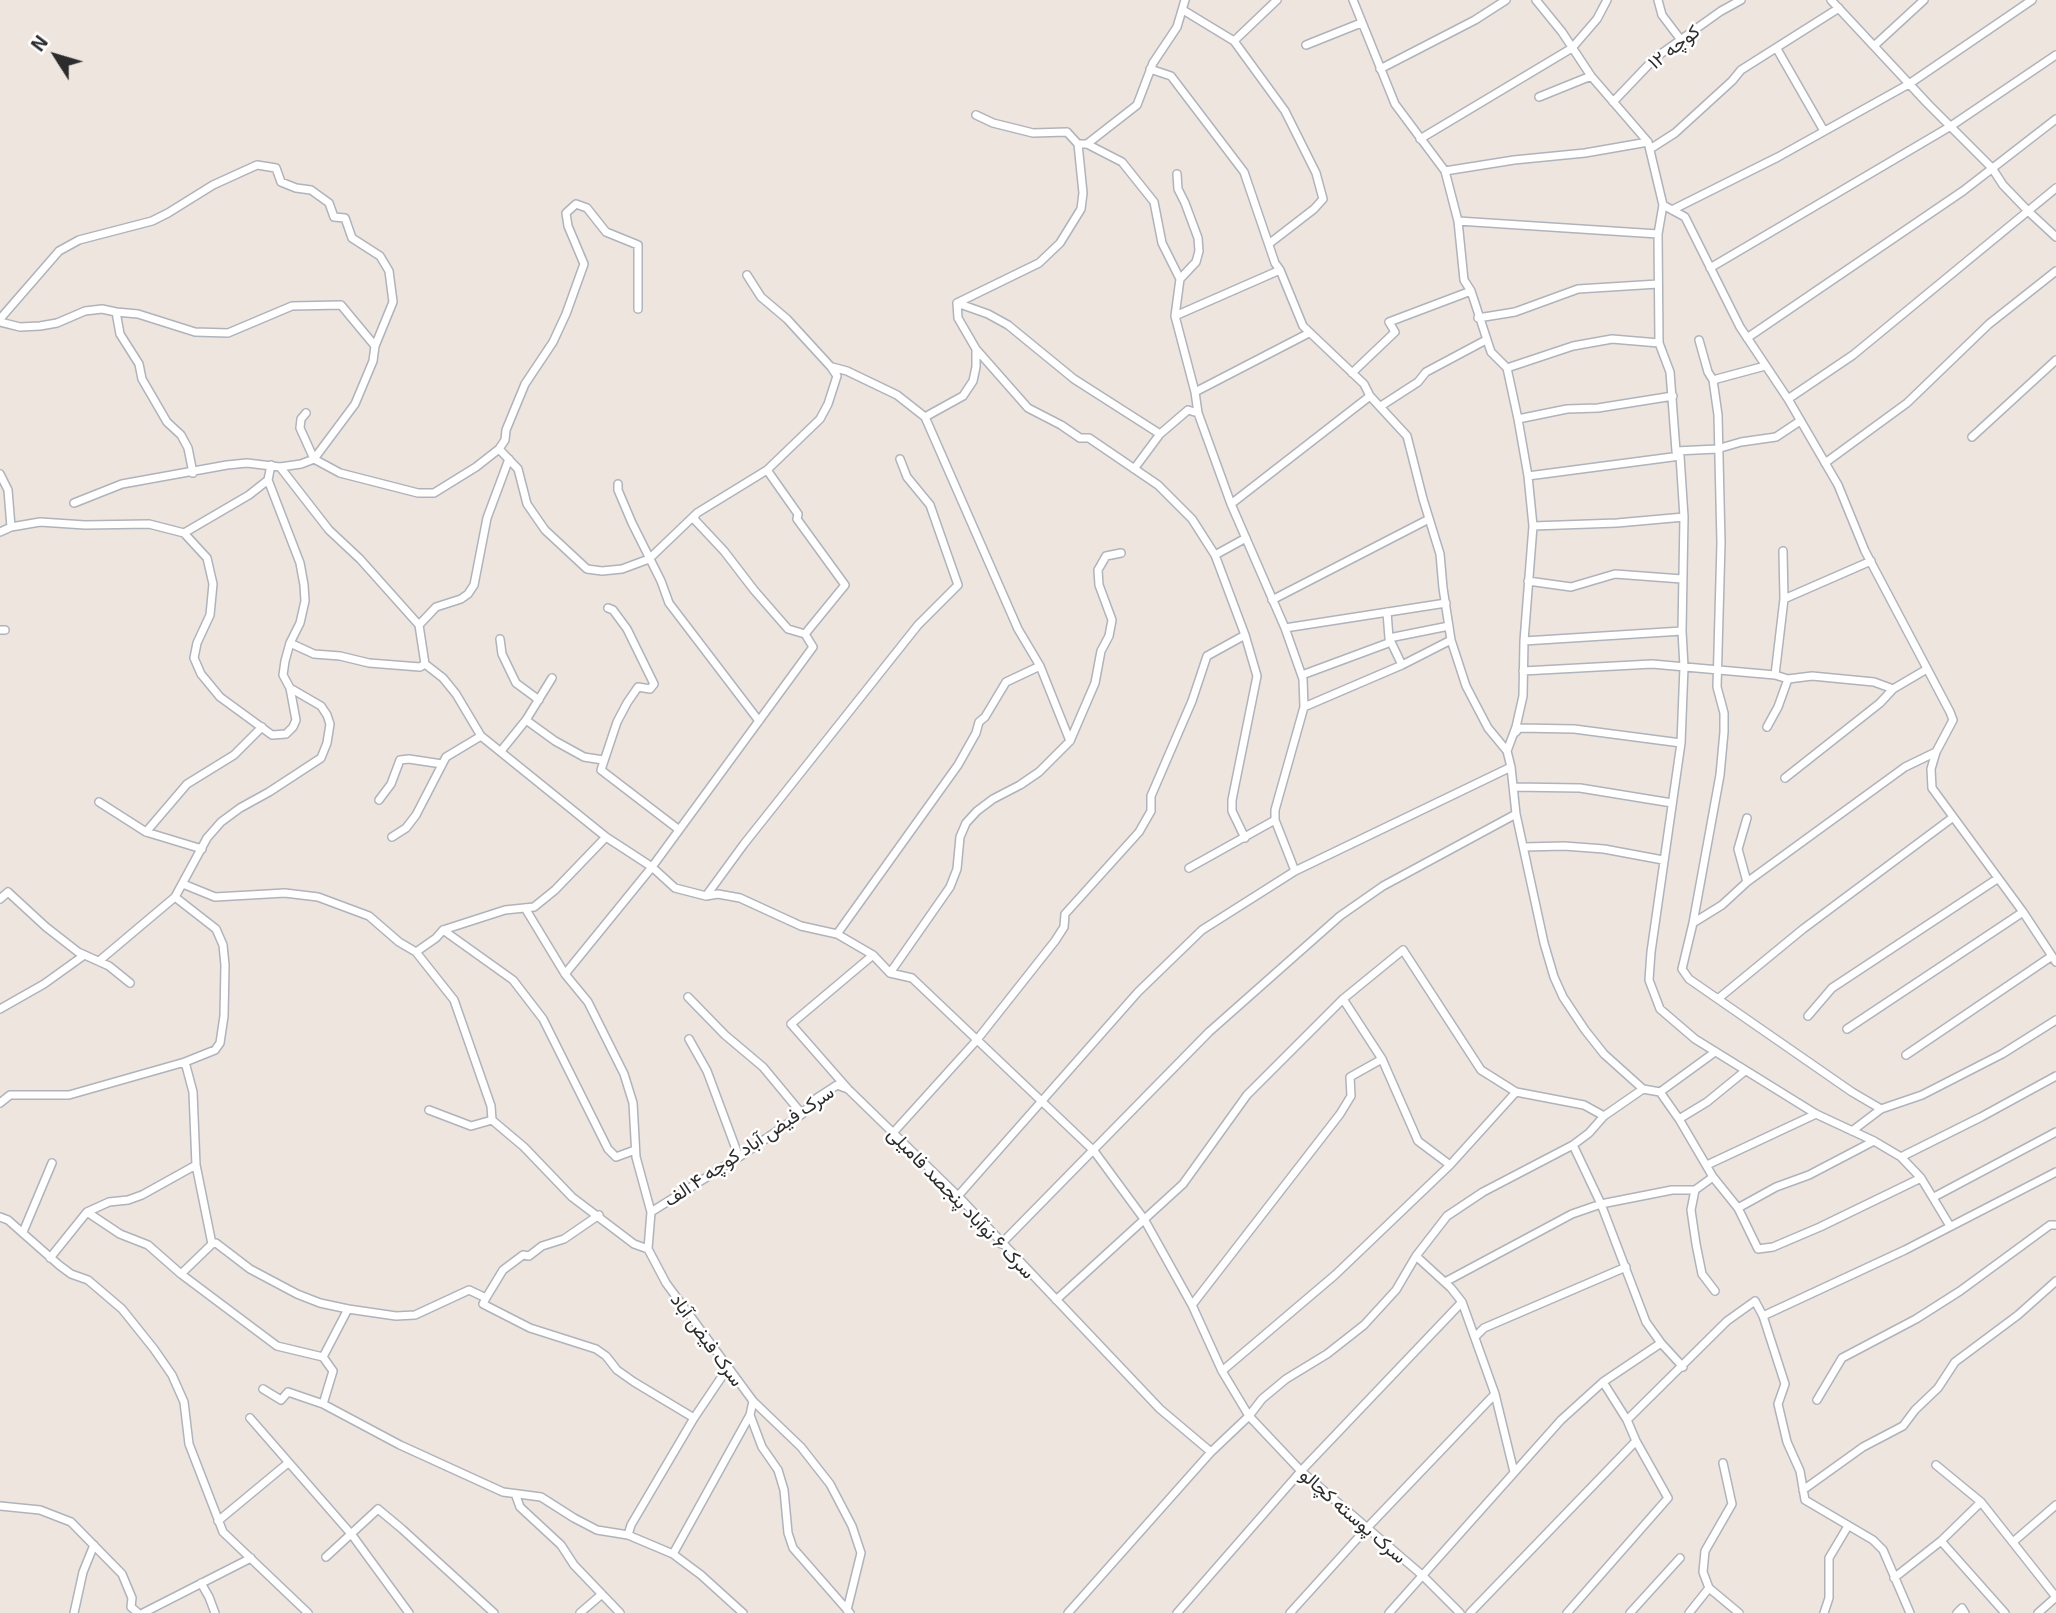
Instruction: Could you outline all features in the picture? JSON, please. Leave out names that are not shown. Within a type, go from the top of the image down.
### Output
[{"type":"street","points":[[1083,144],[1137,104],[1153,62],[1177,27],[1185,0]]},
{"type":"street","points":[[1234,41],[1277,0]]},
{"type":"street","points":[[1353,0],[1395,104],[1445,171],[1458,221],[1464,280],[1471,291],[1491,352],[1507,368],[1518,419],[1533,526],[1524,641],[1523,696],[1507,751]]},
{"type":"street","points":[[1380,69],[1475,20],[1506,0]]},
{"type":"street","points":[[1536,0],[1562,32],[1591,76],[1649,145],[1663,205],[1658,234],[1659,343],[1670,372],[1684,517],[1684,667],[1681,743],[1649,980],[1660,1009],[1695,1039],[1816,1114],[1901,1157],[1921,1178],[1950,1226]]},
{"type":"street","points":[[1420,139],[1572,48],[1597,19],[1607,0]]},
{"type":"street","points":[[1658,0],[1662,15],[1681,40]]},
{"type":"street","name":"کوچه ۱۲","points":[[1613,102],[1655,58],[1721,10],[1741,0]]},
{"type":"street","points":[[1874,46],[1924,0]]},
{"type":"street","points":[[1672,210],[1909,84],[2032,0]]},
{"type":"street","points":[[1445,171],[1514,160],[1649,145],[1675,133],[1732,82],[1741,70],[1777,49],[1835,3],[1909,84],[1992,168],[2029,212],[2056,237]]},
{"type":"street","points":[[1183,10],[1234,41],[1285,111],[1317,173],[1323,199],[1270,243]]},
{"type":"street","points":[[1307,45],[1361,23]]},
{"type":"street","points":[[1777,49],[1824,131]]},
{"type":"street","points":[[1710,268],[1951,126],[2056,55]]},
{"type":"street","points":[[1150,69],[1171,76],[1244,172],[1275,263],[1303,326],[1364,384],[1370,396],[1407,436],[1440,554],[1451,640],[1466,686],[1488,728],[1507,751],[1516,814],[1544,943],[1563,997],[1604,1054],[1643,1089],[1660,1092],[1713,1177],[1738,1208],[1758,1249],[1820,1227],[1921,1178]]},
{"type":"street","points":[[1539,97],[1591,76]]},
{"type":"street","points":[[976,115],[993,123],[1033,133],[1067,132],[1083,144],[1122,162],[1154,202],[1162,243],[1180,279],[1175,316],[1198,413],[1231,504],[1285,628],[1302,675],[1304,707],[1275,810],[1275,820],[1295,871]]},
{"type":"street","points":[[1747,338],[1963,191],[2056,119]]},
{"type":"street","points":[[957,303],[1039,263],[1060,243],[1081,209],[1083,144]]},
{"type":"street","points":[[74,503],[122,484],[237,464],[280,467],[302,464],[314,459],[355,404],[393,302],[389,271],[380,256],[352,238],[345,218],[334,217],[329,203],[311,190],[281,182],[276,168],[257,165],[213,185],[160,217],[79,240],[60,251],[0,321],[20,327],[40,326],[57,323],[85,311],[102,309],[138,314],[195,332],[228,333],[292,306],[341,305],[375,346]]},
{"type":"street","points":[[1177,174],[1178,189],[1198,238],[1199,251],[1196,262],[1180,279]]},
{"type":"street","points":[[1788,399],[1853,355],[2056,188]]},
{"type":"street","points":[[306,413],[301,419],[300,428],[314,459],[340,473],[418,493],[434,493],[476,467],[499,449],[525,384],[553,342],[566,314],[584,264],[568,226],[566,213],[576,204],[587,208],[606,232],[638,245],[638,309]]},
{"type":"street","points":[[1663,205],[1685,217],[1747,338],[1788,399],[1838,485],[1871,561],[1953,720],[1936,752],[1931,769],[1931,788],[2023,912],[2054,959],[1906,1055]]},
{"type":"street","points":[[1458,221],[1658,234]]},
{"type":"street","points":[[1175,316],[1280,270]]},
{"type":"street","points":[[1825,463],[1907,403],[1989,324],[2056,271]]},
{"type":"street","points":[[499,449],[518,469],[527,504],[545,530],[587,569],[622,569],[649,559],[697,513],[767,470],[820,419],[828,404],[837,376],[787,318],[761,297],[747,275]]},
{"type":"street","points":[[1478,318],[1516,312],[1577,289],[1658,284]]},
{"type":"street","points":[[1352,373],[1395,332],[1389,321],[1471,291]]},
{"type":"street","points":[[957,303],[958,318],[976,348],[1028,408],[1080,438],[1089,438],[1158,485],[1192,519],[1215,555],[1245,635],[1257,676],[1232,811],[1245,838]]},
{"type":"street","points":[[957,303],[988,314],[1008,325],[1074,379],[1160,434]]},
{"type":"street","points":[[116,312],[120,334],[139,364],[142,379],[167,422],[181,435],[188,448],[193,473]]},
{"type":"street","points":[[1195,392],[1308,333]]},
{"type":"street","points":[[1381,406],[1418,382],[1426,372],[1486,340]]},
{"type":"street","points":[[1507,368],[1573,346],[1612,340],[1659,343]]},
{"type":"street","points":[[1699,340],[1713,380],[1718,415],[1721,543],[1717,687],[1724,713],[1720,775],[1682,970],[1689,979],[1852,1092],[1881,1109]]},
{"type":"street","points":[[925,416],[963,396],[973,381],[976,348]]},
{"type":"street","points":[[1972,437],[2056,360]]},
{"type":"street","points":[[1713,380],[1765,366]]},
{"type":"street","points":[[831,367],[847,371],[897,394],[925,416],[1018,629],[1040,666],[1070,741]]},
{"type":"street","points":[[1231,504],[1370,396]]},
{"type":"street","points":[[1518,419],[1567,409],[1598,408],[1672,396]]},
{"type":"street","points":[[1134,470],[1160,434],[1188,410],[1198,413]]},
{"type":"street","points":[[1528,476],[1717,449],[1776,437],[1800,421]]},
{"type":"street","points":[[419,625],[436,607],[461,599],[474,585],[487,518],[509,459]]},
{"type":"street","points":[[706,895],[918,625],[958,585],[930,506],[907,477],[900,459]]},
{"type":"street","points":[[0,532],[11,527],[40,522],[85,525],[149,524],[184,533],[207,558],[213,584],[210,615],[197,643],[194,657],[201,674],[220,697],[272,735],[286,734],[296,720],[290,688],[284,675],[290,643],[300,623],[305,601],[300,563],[268,480],[271,466]]},
{"type":"street","points":[[280,467],[329,530],[360,559],[419,625],[425,664],[443,678],[456,694],[481,736],[606,837],[652,867],[675,888],[706,895],[740,898],[801,926],[837,934],[873,955],[890,974],[950,887],[957,869],[960,837],[976,811],[1040,772],[1070,741],[1095,683],[1101,650],[1109,636],[1112,620],[1099,585],[1098,570],[1106,556],[1121,553]]},
{"type":"street","points":[[767,470],[798,514],[797,519],[845,585],[805,634]]},
{"type":"street","points":[[0,474],[8,490],[11,527]]},
{"type":"street","points":[[184,533],[249,495],[268,480]]},
{"type":"street","points":[[618,484],[618,490],[669,603],[760,721]]},
{"type":"street","points":[[565,974],[652,867],[813,647],[805,634],[788,629],[754,590],[724,551],[694,519],[697,513]]},
{"type":"street","points":[[1533,526],[1684,517]]},
{"type":"street","points":[[1272,600],[1429,519]]},
{"type":"street","points":[[1215,555],[1246,538]]},
{"type":"street","points":[[1775,675],[1784,599],[1783,551]]},
{"type":"street","points":[[1784,599],[1871,561]]},
{"type":"street","points":[[1528,581],[1571,587],[1615,574],[1682,579]]},
{"type":"street","points":[[1285,628],[1446,603]]},
{"type":"street","points":[[608,608],[613,610],[627,629],[654,684],[650,689],[638,687],[617,722],[601,770],[678,829]]},
{"type":"street","points":[[1387,612],[1390,640],[1402,666]]},
{"type":"street","points":[[1302,675],[1390,640],[1449,626]]},
{"type":"street","points":[[1524,641],[1682,631]]},
{"type":"street","points":[[892,1134],[976,1041],[1055,941],[1064,927],[1065,914],[1139,832],[1151,811],[1151,796],[1192,701],[1207,656],[1245,635]]},
{"type":"street","points":[[500,639],[502,654],[516,683],[539,700]]},
{"type":"street","points":[[1304,707],[1402,666],[1451,640]]},
{"type":"street","points":[[290,643],[314,654],[389,665],[420,667],[425,664]]},
{"type":"street","points":[[1523,670],[1653,664],[1775,675],[1787,679],[1812,676],[1874,682],[1894,689]]},
{"type":"street","points":[[837,934],[958,765],[976,733],[979,722],[985,718],[1006,681],[1040,666]]},
{"type":"street","points":[[1785,778],[1894,689],[1927,669]]},
{"type":"street","points":[[501,751],[527,720],[552,678]]},
{"type":"street","points":[[1767,727],[1787,679]]},
{"type":"street","points":[[99,961],[175,897],[207,838],[221,822],[321,758],[330,724],[327,715],[321,706],[290,688]]},
{"type":"street","points":[[527,720],[555,741],[584,757],[603,760]]},
{"type":"street","points":[[146,832],[187,784],[234,755],[262,727]]},
{"type":"street","points":[[1512,737],[1519,728],[1574,729],[1681,743]]},
{"type":"street","points":[[393,837],[406,828],[416,815],[442,764],[456,749],[481,736]]},
{"type":"street","points":[[1693,923],[1722,905],[1747,882],[1905,767],[1936,752]]},
{"type":"street","points":[[379,800],[391,784],[400,760],[442,764]]},
{"type":"street","points":[[958,1196],[1138,992],[1202,930],[1295,871],[1511,767]]},
{"type":"street","points":[[1513,787],[1580,788],[1672,803]]},
{"type":"street","points":[[99,802],[146,832],[202,849]]},
{"type":"street","points":[[1001,1244],[1209,1032],[1340,916],[1383,886],[1516,814]]},
{"type":"street","points":[[1747,818],[1738,849],[1747,882]]},
{"type":"street","points":[[1720,998],[1803,929],[1952,818]]},
{"type":"street","points":[[1189,868],[1275,820]]},
{"type":"street","points":[[416,953],[443,930],[505,910],[534,907],[555,890],[606,837]]},
{"type":"street","points":[[1524,847],[1604,849],[1664,860]]},
{"type":"street","points":[[1808,1016],[1832,988],[1997,878]]},
{"type":"street","points":[[183,884],[215,897],[285,892],[318,897],[369,916],[416,953],[454,1000],[474,1065],[491,1106],[492,1121],[524,1147],[572,1197],[634,1244],[648,1249],[651,1212],[635,1150],[633,1103],[624,1074],[588,1002],[565,974],[525,908]]},
{"type":"street","points":[[0,899],[8,892],[46,928],[83,956],[99,961],[130,983]]},
{"type":"street","points":[[0,1103],[10,1095],[69,1095],[185,1062],[215,1050],[220,1043],[224,1016],[223,945],[216,929],[175,897]]},
{"type":"street","points":[[1847,1028],[2023,912]]},
{"type":"street","points":[[443,930],[513,980],[543,1019],[608,1149],[615,1157],[635,1150]]},
{"type":"street","points":[[428,932],[436,938]]},
{"type":"street","points":[[1056,1300],[1183,1184],[1247,1095],[1343,999],[1403,950],[1482,1070],[1516,1092],[1584,1105],[1604,1116]]},
{"type":"street","name":"سرک ۶ نوآباد پنجصد فامیلی","points":[[873,955],[791,1024],[848,1089],[958,1196],[1160,1409],[1211,1452]]},
{"type":"street","points":[[0,1009],[44,984],[83,956]]},
{"type":"street","name":"سرک پوسته کچالو","points":[[890,974],[912,978],[1094,1151],[1144,1219],[1192,1305],[1222,1371],[1249,1416],[1301,1471],[1422,1575],[1460,1613]]},
{"type":"street","points":[[688,997],[725,1035],[763,1067],[802,1114]]},
{"type":"street","points":[[1343,999],[1382,1059],[1418,1141],[1450,1165]]},
{"type":"street","points":[[1852,1131],[1881,1109],[1922,1095],[2002,1054],[2056,1020]]},
{"type":"street","points":[[689,1039],[707,1071],[739,1157]]},
{"type":"street","points":[[1660,1092],[1715,1052]]},
{"type":"street","points":[[1192,1305],[1340,1114],[1351,1096],[1350,1077],[1382,1059]]},
{"type":"street","points":[[185,1062],[193,1092],[196,1165],[212,1244]]},
{"type":"street","points":[[1679,1119],[1707,1102],[1745,1071]]},
{"type":"street","points":[[1901,1157],[2056,1076]]},
{"type":"street","name":"سرک فيض آباد کوچه ۴ الف","points":[[651,1212],[802,1114],[817,1098],[837,1085],[848,1089]]},
{"type":"street","points":[[1068,1613],[1211,1452],[1249,1416],[1262,1399],[1364,1325],[1396,1290],[1416,1256],[1447,1216],[1483,1192],[1573,1145],[1589,1133],[1604,1116],[1643,1089]]},
{"type":"street","points":[[1222,1371],[1335,1275],[1450,1165],[1516,1092]]},
{"type":"street","points":[[429,1110],[471,1126],[492,1121]]},
{"type":"street","points":[[1706,1165],[1816,1114]]},
{"type":"street","points":[[1934,1197],[2056,1132]]},
{"type":"street","points":[[1738,1208],[1874,1141]]},
{"type":"street","points":[[1573,1145],[1601,1204],[1647,1322],[1683,1367]]},
{"type":"street","points":[[23,1232],[52,1163]]},
{"type":"street","points":[[50,1258],[87,1212],[109,1202],[142,1195],[196,1165]]},
{"type":"street","points":[[1763,1315],[1905,1250],[2056,1172]]},
{"type":"street","points":[[1445,1282],[1572,1214],[1601,1204],[1672,1190],[1695,1190],[1713,1177]]},
{"type":"street","points":[[1695,1190],[1691,1210],[1702,1275],[1715,1291]]},
{"type":"street","points":[[87,1212],[120,1234],[148,1245],[181,1274],[277,1346],[323,1357],[333,1371],[324,1404]]},
{"type":"street","points":[[598,1215],[564,1239],[542,1246],[529,1256],[523,1255],[503,1270],[483,1304],[530,1328],[596,1349],[634,1382],[694,1418]]},
{"type":"street","points":[[0,1217],[23,1232],[71,1274],[88,1280],[122,1309],[172,1375],[184,1402],[189,1444],[218,1521],[231,1541],[308,1613]]},
{"type":"street","points":[[1817,1400],[1842,1358],[1916,1319],[1971,1284],[2050,1225],[2056,1225]]},
{"type":"street","points":[[181,1274],[216,1242],[250,1269],[296,1294],[348,1309],[396,1316],[415,1315],[469,1290],[486,1298]]},
{"type":"street","name":"سرک فيض آباد","points":[[648,1249],[666,1283],[752,1401],[750,1415],[762,1447],[778,1470],[784,1490],[788,1533],[793,1548],[848,1611]]},
{"type":"street","points":[[1416,1256],[1445,1282],[1462,1302],[1495,1394],[1514,1472]]},
{"type":"street","points":[[1476,1336],[1484,1328],[1626,1267]]},
{"type":"street","points":[[1803,1490],[1863,1447],[1903,1426],[1938,1388],[1955,1362],[2018,1315],[2056,1281]]},
{"type":"street","points":[[1627,1420],[1727,1321],[1755,1301],[1763,1315],[1785,1384],[1778,1404],[1787,1442],[1800,1471],[1805,1500],[1873,1540],[1884,1550],[1910,1613]]},
{"type":"street","points":[[1177,1613],[1301,1471],[1462,1302]]},
{"type":"street","points":[[323,1357],[348,1309]]},
{"type":"street","points":[[1389,1613],[1561,1420],[1603,1382],[1661,1342]]},
{"type":"street","points":[[628,1535],[631,1525],[694,1418],[727,1369]]},
{"type":"street","points":[[1567,1613],[1668,1498],[1627,1420],[1603,1382]]},
{"type":"street","points":[[263,1389],[281,1399],[288,1392],[324,1404],[400,1445],[503,1492],[516,1496],[541,1497],[597,1530],[628,1535],[673,1554],[743,1613]]},
{"type":"street","points":[[1290,1613],[1495,1394]]},
{"type":"street","points":[[752,1401],[801,1447],[830,1484],[852,1525],[861,1553],[848,1611]]},
{"type":"street","points":[[673,1554],[750,1415]]},
{"type":"street","points":[[250,1418],[352,1535],[409,1613]]},
{"type":"street","points":[[1470,1613],[1636,1441]]},
{"type":"street","points":[[218,1521],[288,1463]]},
{"type":"street","points":[[1723,1463],[1732,1504],[1705,1551],[1703,1572],[1709,1588],[1739,1613]]},
{"type":"street","points":[[1936,1465],[1981,1503],[2055,1594],[2038,1613]]},
{"type":"street","points":[[516,1496],[520,1507],[561,1545],[574,1565],[620,1613]]},
{"type":"street","points":[[1894,1578],[1941,1541],[1981,1503]]},
{"type":"street","points":[[2013,1542],[2056,1505]]},
{"type":"street","points":[[0,1506],[40,1510],[71,1522],[122,1574],[132,1598],[131,1607],[141,1613],[251,1558]]},
{"type":"street","points":[[326,1557],[378,1509],[494,1613]]},
{"type":"street","points":[[1824,1613],[1829,1598],[1829,1558],[1848,1526]]},
{"type":"street","points":[[1941,1541],[2005,1613]]},
{"type":"street","points":[[74,1613],[83,1572],[94,1545]]},
{"type":"street","points":[[1630,1613],[1680,1558]]},
{"type":"street","points":[[201,1583],[215,1613]]},
{"type":"street","points":[[1689,1613],[1709,1588]]},
{"type":"street","points":[[580,1613],[602,1594]]}]
